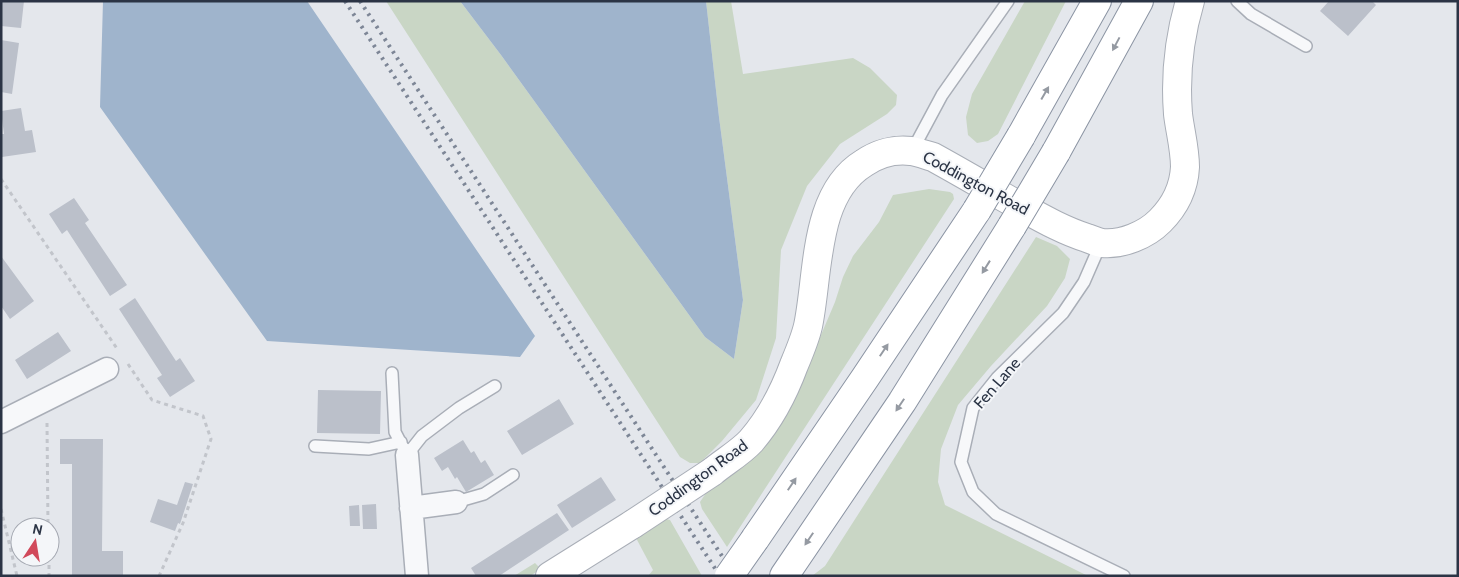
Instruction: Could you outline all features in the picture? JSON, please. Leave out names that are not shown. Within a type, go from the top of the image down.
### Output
[{"type":"main road","points":[[729,576],[865,378],[977,210],[1097,1]]},
{"type":"main road","points":[[784,575],[902,402],[1012,226],[1056,152],[1139,1]]},
{"type":"main road","name":"Coddington Road","points":[[550,576],[712,472],[750,442],[777,404],[807,327],[825,221],[832,198],[839,186],[853,171],[870,159],[890,152],[912,151],[932,157],[1047,221],[1074,234],[1101,243],[1130,239],[1155,226],[1174,204],[1183,180],[1185,166],[1178,114],[1178,61],[1190,1]]},
{"type":"street","points":[[1,422],[116,364]]},
{"type":"street","points":[[404,448],[417,576]]},
{"type":"street","points":[[411,508],[456,502]]},
{"type":"lane","points":[[912,151],[942,96],[1008,1]]},
{"type":"lane","points":[[1237,1],[1251,14],[1306,46]]},
{"type":"lane","name":"Fen Lane","points":[[1101,243],[1084,282],[1063,313],[997,378],[973,408],[961,462],[973,492],[996,514],[1124,576]]},
{"type":"lane","points":[[392,373],[395,432],[404,448]]},
{"type":"lane","points":[[315,446],[369,449],[404,448],[459,408],[495,386]]},
{"type":"lane","points":[[456,502],[484,494],[514,475]]},
{"type":"path","points":[[1,180],[116,364],[152,400],[203,416],[211,439],[182,523],[159,576]]},
{"type":"path","points":[[46,400],[48,517]]},
{"type":"path","points":[[1,509],[18,576]]},
{"type":"green space","points":[[386,1],[460,1],[705,337],[734,359],[743,300],[706,1],[731,1],[743,74],[853,58],[870,68],[897,95],[896,105],[887,114],[840,144],[807,186],[781,250],[776,338],[756,400],[722,441],[700,463],[690,463],[680,457]]},
{"type":"green space","points":[[1025,1],[1066,1],[998,134],[988,141],[977,143],[968,135],[966,117],[972,94]]},
{"type":"green space","points":[[929,189],[950,192],[953,194],[954,199],[727,547],[702,509],[700,502],[706,493],[724,480],[764,444],[790,408],[853,256],[879,222],[893,195]]},
{"type":"green space","points":[[1036,237],[1057,246],[1070,259],[1065,278],[1047,306],[991,366],[958,405],[941,449],[938,482],[945,505],[1088,576],[812,576],[825,566]]},
{"type":"green space","points":[[662,518],[670,520],[702,576],[648,576],[653,570],[636,538]]},
{"type":"green space","points":[[535,563],[541,569],[530,576],[514,576]]},
{"type":"water","points":[[103,1],[307,1],[535,336],[520,357],[267,341],[100,107]]},
{"type":"water","points":[[460,1],[706,1],[743,300],[734,359],[705,337]]},
{"type":"building","points":[[2,1],[24,1],[21,28],[1,26]]},
{"type":"building","points":[[1329,1],[1372,1],[1376,5],[1348,36],[1320,11]]},
{"type":"building","points":[[1,40],[19,43],[12,94],[1,92]]},
{"type":"building","points":[[21,108],[25,131],[32,130],[36,152],[2,157],[1,134],[4,134],[1,111]]},
{"type":"building","points":[[74,198],[89,220],[85,223],[127,285],[110,296],[67,230],[62,234],[49,214]]},
{"type":"building","points":[[1,256],[34,301],[10,319],[1,306]]},
{"type":"building","points":[[135,298],[176,361],[180,358],[195,381],[170,397],[157,378],[162,375],[119,309]]},
{"type":"building","points":[[58,332],[71,351],[27,379],[15,360]]},
{"type":"building","points":[[318,390],[381,391],[380,434],[317,433]]},
{"type":"building","points":[[559,399],[574,424],[522,455],[507,431]]},
{"type":"building","points":[[60,439],[103,439],[102,551],[123,551],[123,575],[72,576],[72,464],[60,464]]},
{"type":"building","points":[[463,440],[471,453],[474,451],[481,463],[485,460],[494,475],[466,492],[448,467],[442,471],[434,458]]},
{"type":"building","points":[[601,477],[616,500],[572,528],[557,505]]},
{"type":"building","points":[[185,482],[193,484],[180,524],[178,523],[175,531],[150,522],[158,499],[177,505]]},
{"type":"building","points":[[376,504],[377,529],[363,529],[362,505]]},
{"type":"building","points":[[359,505],[360,526],[350,526],[349,506]]},
{"type":"building","points":[[557,513],[569,530],[499,576],[476,576],[471,568]]},
{"type":"railway","points":[[345,1],[720,576]]},
{"type":"railway","points":[[360,1],[735,576]]}]
